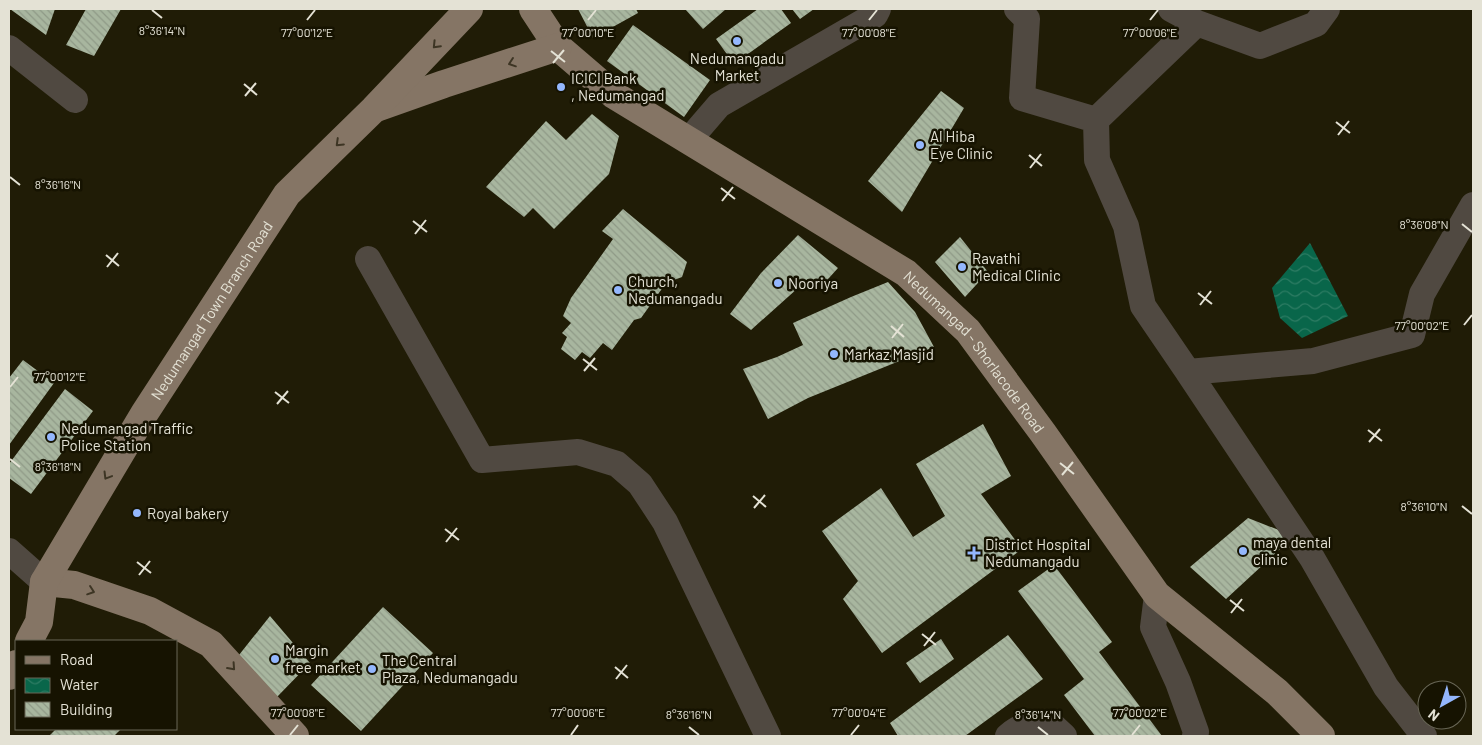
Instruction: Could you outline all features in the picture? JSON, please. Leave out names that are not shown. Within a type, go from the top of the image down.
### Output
[{"type":"main road","name":"Nedumangad Town Branch Road","points":[[30,640],[39,622],[44,582],[144,414],[287,194],[374,109],[469,9]]},
{"type":"main road","name":"Nedumangad - Shorlacode Road","points":[[533,9],[558,47],[614,95],[906,273],[968,331],[1049,441],[1157,595],[1277,692],[1322,736]]},
{"type":"main road","points":[[374,109],[558,47]]},
{"type":"main road","points":[[44,582],[74,585],[150,611],[210,644],[294,736]]},
{"type":"street","points":[[688,141],[719,105],[874,15],[878,9]]},
{"type":"street","points":[[1017,9],[1027,19],[1022,98],[1096,120]]},
{"type":"street","points":[[1171,9],[1197,23],[1260,46],[1316,24],[1327,9]]},
{"type":"street","points":[[1197,23],[1096,120],[1097,160],[1126,226],[1143,306],[1312,558],[1386,687],[1424,736]]},
{"type":"street","points":[[9,48],[75,100]]},
{"type":"street","points":[[1188,372],[1313,361],[1412,335],[1422,294],[1473,205]]},
{"type":"street","points":[[368,260],[482,460],[578,452],[617,464],[640,484],[665,522],[768,736]]},
{"type":"street","points":[[9,551],[44,582]]},
{"type":"street","points":[[1157,595],[1153,627],[1178,682],[1196,732],[1195,736]]},
{"type":"street","points":[[1008,736],[1018,728],[1036,724],[1051,724],[1064,736]]},
{"type":"water","points":[[1310,243],[1348,316],[1302,338],[1280,318],[1272,288]]},
{"type":"building","points":[[10,9],[55,9],[46,35]]},
{"type":"building","points":[[86,9],[121,9],[94,56],[66,45]]},
{"type":"building","points":[[578,9],[636,9],[638,13],[593,38]]},
{"type":"building","points":[[685,9],[726,9],[703,29]]},
{"type":"building","points":[[758,9],[781,9],[791,23],[734,64],[716,39]]},
{"type":"building","points":[[792,9],[814,9],[800,19]]},
{"type":"building","points":[[633,25],[710,80],[684,117],[607,61]]},
{"type":"building","name":"Al Hiba Eye Clinic","points":[[941,91],[964,108],[902,212],[868,181]]},
{"type":"building","points":[[592,114],[619,136],[609,174],[554,229],[533,208],[524,217],[486,187],[546,121],[566,140]]},
{"type":"building","name":"Church, Nedumangadu","points":[[623,209],[687,262],[682,277],[666,283],[641,318],[634,320],[612,350],[603,343],[590,358],[582,352],[575,360],[561,349],[567,337],[562,333],[571,323],[563,316],[571,298],[613,239],[602,231]]},
{"type":"building","name":"Nooriya","points":[[798,235],[838,268],[820,288],[808,279],[751,330],[730,314],[761,273]]},
{"type":"building","name":"Ravathi Medical Clinic","points":[[960,237],[988,272],[965,297],[935,262]]},
{"type":"building","points":[[888,282],[915,312],[934,347],[808,398],[768,419],[743,369],[803,345],[793,323]]},
{"type":"building","points":[[23,360],[54,383],[9,445],[9,378]]},
{"type":"building","name":"Nedumangad Traffic Police Station","points":[[65,389],[93,411],[31,494],[9,478],[9,464]]},
{"type":"building","points":[[983,424],[1011,476],[981,494],[1022,549],[882,653],[843,599],[858,581],[822,531],[881,488],[913,537],[945,516],[916,464]]},
{"type":"building","name":"maya dental clinic","points":[[1248,518],[1294,536],[1226,599],[1190,567]]},
{"type":"building","points":[[1054,565],[1112,642],[1099,652],[1162,736],[1095,736],[1064,695],[1084,679],[1018,591]]},
{"type":"building","name":"The Central Plaza, Nedumangadu","points":[[383,607],[433,653],[361,731],[311,685]]},
{"type":"building","name":"Margin free market","points":[[270,616],[310,663],[277,697],[239,655]]},
{"type":"building","points":[[1008,635],[1043,679],[965,736],[898,736],[890,723]]},
{"type":"building","points":[[941,639],[954,659],[920,683],[906,663]]},
{"type":"building","points":[[55,730],[120,730],[114,736],[49,736]]},
{"type":"place","name":"Nedumangadu Market","points":[[737,41]]},
{"type":"place","name":"ICICI Bank , Nedumangad","points":[[561,87]]},
{"type":"place","name":"Al Hiba Eye Clinic","points":[[920,145]]},
{"type":"place","name":"Ravathi Medical Clinic","points":[[962,267]]},
{"type":"place","name":"Nooriya","points":[[778,283]]},
{"type":"place","name":"Church, Nedumangadu","points":[[618,290]]},
{"type":"place","name":"Markaz Masjid","points":[[834,354]]},
{"type":"place","name":"Nedumangad Traffic Police Station","points":[[51,437]]},
{"type":"place","name":"Royal bakery","points":[[137,513]]},
{"type":"place","name":"maya dental clinic","points":[[1243,551]]},
{"type":"place","name":"District Hospital Nedumangadu","points":[[974,553]]},
{"type":"place","name":"Margin free market","points":[[275,659]]},
{"type":"place","name":"The Central Plaza, Nedumangadu","points":[[372,669]]}]
